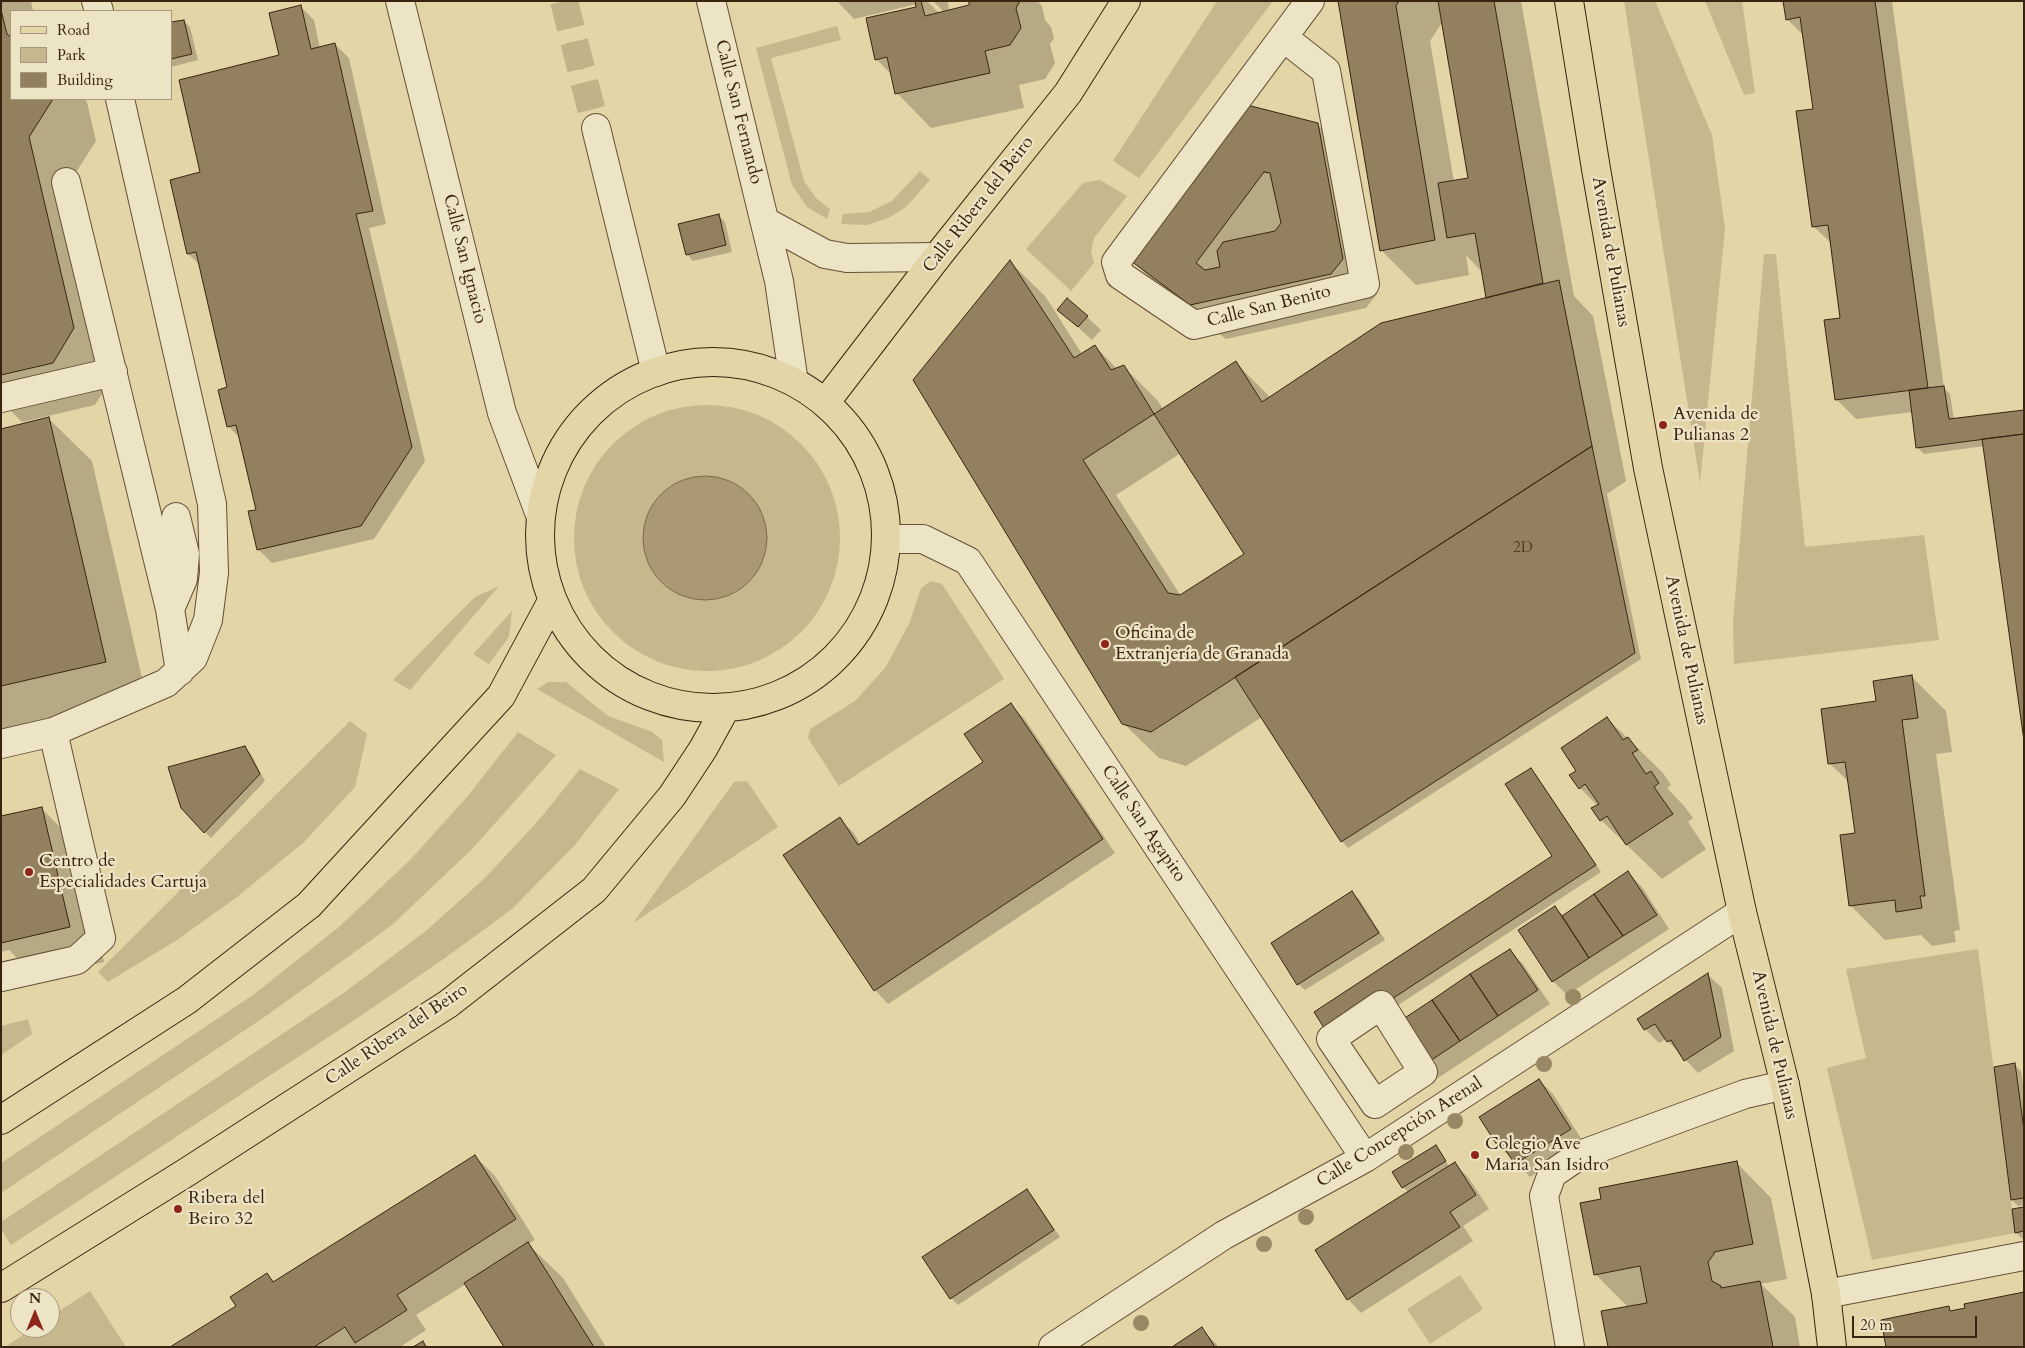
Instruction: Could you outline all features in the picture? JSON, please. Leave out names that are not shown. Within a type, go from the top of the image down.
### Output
[{"type":"main road","name":"Calle Ribera del Beiro","points":[[825,403],[937,257],[1068,93],[1126,1]]},
{"type":"main road","name":"Avenida de Pulianas","points":[[1569,1],[1648,468],[1742,912],[1785,1086],[1826,1294],[1832,1347]]},
{"type":"main road","points":[[706,363],[759,369],[793,376],[848,421],[865,452],[881,492],[887,539],[874,602],[846,649],[800,686],[725,708],[690,708],[622,685],[586,657],[551,603],[539,552],[539,512],[555,460],[581,421],[612,394],[656,372],[706,363]]},
{"type":"main road","points":[[1,1120],[187,1000],[309,905],[501,696],[551,603]]},
{"type":"main road","name":"Calle Ribera del Beiro","points":[[1,1288],[187,1172],[448,1004],[594,890],[672,796],[703,749],[725,708]]},
{"type":"street","name":"Calle San Ignacio","points":[[400,1],[502,413],[539,512]]},
{"type":"street","name":"Calle San Fernando","points":[[711,1],[779,281],[793,376]]},
{"type":"street","name":"Calle San Benito","points":[[1283,38],[1326,71],[1365,284],[1194,325],[1120,275],[1116,262],[1310,1]]},
{"type":"street","points":[[1,744],[53,732],[166,683],[193,658],[208,620],[214,573],[212,504],[120,100]]},
{"type":"street","points":[[596,128],[656,372]]},
{"type":"street","points":[[66,182],[170,609],[180,670]]},
{"type":"street","points":[[766,222],[825,254],[847,258],[937,257]]},
{"type":"street","points":[[1,398],[113,372]]},
{"type":"street","points":[[170,609],[183,579],[185,554],[176,517]]},
{"type":"street","name":"Calle San Agapito","points":[[887,539],[923,539],[968,562],[1365,1158]]},
{"type":"street","points":[[1,977],[77,960],[101,938],[53,732]]},
{"type":"street","name":"Calle Concepción Arenal","points":[[1054,1347],[1224,1235],[1365,1158],[1742,912]]},
{"type":"street","points":[[1570,1347],[1544,1196],[1552,1174],[1580,1154],[1745,1094],[1785,1086]]},
{"type":"street","points":[[1826,1294],[2024,1256]]},
{"type":"green space","points":[[1217,1],[1273,1],[1139,178],[1113,161]]},
{"type":"green space","points":[[1624,1],[1655,1],[1712,135],[1725,229],[1700,483]]},
{"type":"green space","points":[[1705,1],[1742,1],[1755,93],[1744,95]]},
{"type":"green space","points":[[837,26],[841,40],[771,58],[804,181],[816,198],[830,209],[827,219],[807,207],[792,185],[756,48]]},
{"type":"green space","points":[[920,171],[930,180],[905,208],[888,218],[867,225],[841,224],[843,214],[869,212],[892,201]]},
{"type":"green space","points":[[1100,180],[1127,196],[1094,238],[1091,252],[1094,263],[1071,291],[1026,249],[1083,183]]},
{"type":"green space","points":[[1764,254],[1776,254],[1805,547],[1924,535],[1939,640],[1734,664],[1733,622]]},
{"type":"green space","points":[[707,405],[733,408],[758,416],[781,428],[801,444],[817,464],[829,487],[837,512],[840,538],[837,564],[829,589],[817,612],[801,632],[781,648],[758,660],[733,668],[707,671],[681,668],[656,660],[633,648],[613,632],[597,612],[585,589],[577,564],[574,538],[577,512],[585,487],[597,464],[613,444],[633,428],[656,416],[681,408]]},
{"type":"green space","points":[[931,581],[942,584],[1004,679],[839,786],[808,738],[810,729],[855,701],[885,668],[909,624],[921,588]]},
{"type":"green space","points":[[499,586],[410,690],[393,680],[475,597]]},
{"type":"green space","points":[[512,611],[509,637],[489,664],[473,654]]},
{"type":"green space","points":[[548,682],[566,682],[608,716],[652,732],[662,740],[664,762],[537,689]]},
{"type":"green space","points":[[350,721],[367,734],[355,787],[304,842],[237,897],[177,940],[108,982],[98,972]]},
{"type":"green space","points":[[518,732],[556,755],[472,849],[392,925],[266,1016],[1,1193],[1,1163],[253,995],[339,927],[410,860],[467,797]]},
{"type":"green space","points":[[580,769],[619,789],[574,846],[512,909],[359,1017],[11,1245],[1,1229],[1,1222],[345,992],[427,930],[485,878],[538,821]]},
{"type":"green space","points":[[747,781],[778,827],[633,923],[734,782]]},
{"type":"green space","points":[[1978,949],[2015,1233],[1872,1260],[1827,1068],[1866,1058],[1846,969]]},
{"type":"green space","points":[[28,1019],[32,1034],[1,1055],[1,1026]]},
{"type":"green space","points":[[1460,1275],[1483,1309],[1430,1344],[1407,1309]]},
{"type":"green space","points":[[90,1291],[126,1347],[5,1347],[19,1338],[60,1338],[60,1310]]},
{"type":"shaded area","points":[[705,476],[729,481],[749,494],[762,514],[767,538],[762,562],[749,582],[729,595],[705,600],[681,595],[661,582],[648,562],[643,538],[648,514],[661,494],[681,481]]},
{"type":"building","points":[[915,1],[921,1],[925,16],[969,5],[969,1],[1020,1],[1016,8],[1021,28],[1010,45],[985,51],[990,73],[895,94],[887,57],[875,60],[866,18],[916,7]]},
{"type":"building","points":[[1338,1],[1399,1],[1396,6],[1435,240],[1380,251]]},
{"type":"building","points":[[1438,1],[1494,1],[1543,283],[1486,298],[1475,233],[1447,238],[1438,183],[1468,178]]},
{"type":"building","points":[[1783,1],[1875,1],[1928,388],[1835,400],[1824,320],[1840,318],[1828,225],[1812,227],[1796,111],[1813,109],[1800,17],[1786,20]]},
{"type":"building","points":[[301,5],[311,49],[335,43],[373,211],[356,214],[412,447],[361,526],[257,550],[248,511],[256,510],[236,425],[227,427],[218,390],[227,387],[196,252],[187,254],[170,180],[200,172],[179,80],[279,55],[269,13]]},
{"type":"building","points":[[1,10],[7,34],[10,36],[10,100],[52,100],[29,137],[74,328],[53,363],[1,375]]},
{"type":"building","points":[[184,20],[192,54],[172,59],[172,22]]},
{"type":"building","points":[[577,42],[582,61],[572,64],[567,44]]},
{"type":"building","points":[[1247,105],[1318,123],[1343,259],[1331,274],[1190,305],[1131,261]],"holes":[[[1264,172],[1270,173],[1281,223],[1275,231],[1223,242],[1217,251],[1220,267],[1205,270],[1196,263]]]},
{"type":"building","points":[[719,214],[726,245],[686,255],[678,224]]},
{"type":"building","points":[[1010,260],[1074,358],[1095,345],[1111,370],[1124,365],[1154,414],[1236,361],[1262,402],[1381,323],[1559,280],[1592,446],[1151,732],[1122,724],[913,380]],"holes":[[[1154,414],[1244,554],[1180,595],[1168,593],[1083,460]]]},
{"type":"building","points":[[1067,298],[1088,316],[1078,327],[1057,310]]},
{"type":"building","points":[[1944,386],[1949,419],[2024,410],[2024,434],[1916,448],[1909,390]]},
{"type":"building","points":[[49,417],[106,662],[1,686],[1,429]]},
{"type":"building","points":[[2024,434],[2024,741],[1982,439]]},
{"type":"building","points":[[1592,446],[1635,653],[1341,842],[1235,677]]},
{"type":"building","points":[[1912,675],[1918,718],[1902,720],[1925,896],[1920,896],[1922,908],[1896,912],[1895,900],[1849,906],[1840,835],[1855,833],[1845,762],[1828,764],[1821,709],[1876,701],[1873,681]]},
{"type":"building","points":[[1011,703],[1103,839],[874,991],[783,855],[840,817],[858,845],[983,762],[964,734]]},
{"type":"building","points":[[1607,717],[1623,740],[1628,737],[1638,750],[1632,753],[1646,774],[1651,771],[1659,783],[1654,787],[1673,814],[1626,845],[1607,816],[1600,821],[1591,808],[1599,804],[1585,784],[1579,789],[1569,775],[1576,771],[1561,748]]},
{"type":"building","points":[[245,746],[260,774],[204,833],[181,808],[168,767]]},
{"type":"building","points":[[1531,768],[1596,865],[1331,1039],[1314,1012],[1552,856],[1505,784]]},
{"type":"building","name":"Centro de Especialidades Cartuja","points":[[42,807],[70,927],[1,943],[1,816]]},
{"type":"building","points":[[1628,871],[1657,915],[1623,936],[1594,894]]},
{"type":"building","points":[[1352,891],[1379,933],[1297,985],[1271,943]]},
{"type":"building","points":[[1594,894],[1623,936],[1589,958],[1562,916]]},
{"type":"building","points":[[1555,906],[1589,958],[1552,982],[1518,930]]},
{"type":"building","points":[[1510,949],[1538,990],[1498,1016],[1470,974]]},
{"type":"building","points":[[1708,973],[1721,1037],[1684,1061],[1671,1040],[1667,1042],[1655,1024],[1644,1030],[1637,1019]]},
{"type":"building","points":[[1470,974],[1498,1016],[1460,1041],[1432,1000]]},
{"type":"building","points":[[1432,1000],[1460,1041],[1421,1067],[1394,1025]]},
{"type":"building","points":[[2015,1063],[2024,1130],[2024,1198],[2011,1200],[1994,1067]]},
{"type":"building","points":[[1539,1079],[1571,1129],[1515,1164],[1502,1145],[1499,1148],[1479,1117]]},
{"type":"building","points":[[1436,1145],[1446,1161],[1402,1188],[1392,1172]]},
{"type":"building","points":[[475,1155],[516,1219],[397,1295],[407,1310],[355,1343],[345,1327],[314,1347],[170,1347],[236,1306],[230,1297],[267,1273],[273,1282]]},
{"type":"building","points":[[1737,1161],[1753,1244],[1714,1252],[1708,1262],[1712,1281],[1721,1286],[1721,1288],[1760,1281],[1773,1347],[1608,1347],[1601,1311],[1647,1303],[1640,1266],[1594,1275],[1580,1203],[1601,1199],[1599,1188]]},
{"type":"building","points":[[1455,1162],[1476,1195],[1450,1212],[1460,1227],[1347,1300],[1315,1250]]},
{"type":"building","points":[[1027,1189],[1054,1230],[950,1299],[922,1257]]},
{"type":"building","points":[[2024,1207],[2024,1231],[2015,1233],[2012,1209]]},
{"type":"building","points":[[528,1242],[594,1347],[504,1347],[464,1283]]},
{"type":"building","points":[[2024,1292],[2024,1347],[1886,1347],[1881,1320],[1949,1306],[1950,1311],[1965,1308],[1964,1304]]},
{"type":"building","points":[[1202,1327],[1215,1347],[1172,1347]]},
{"type":"building","points":[[423,1341],[426,1347],[413,1347]]},
{"type":"tunnel","points":[[564,1],[596,128]]},
{"type":"place","name":"Avenida de Pulianas 2","points":[[1663,425]]},
{"type":"place","name":"Oficina de Extranjería de Granada","points":[[1105,644]]},
{"type":"place","name":"Centro de Especialidades Cartuja","points":[[29,872]]},
{"type":"place","name":"Colegio Ave Maria San Isidro","points":[[1475,1155]]},
{"type":"place","name":"Ribera del Beiro 32","points":[[178,1209]]}]
